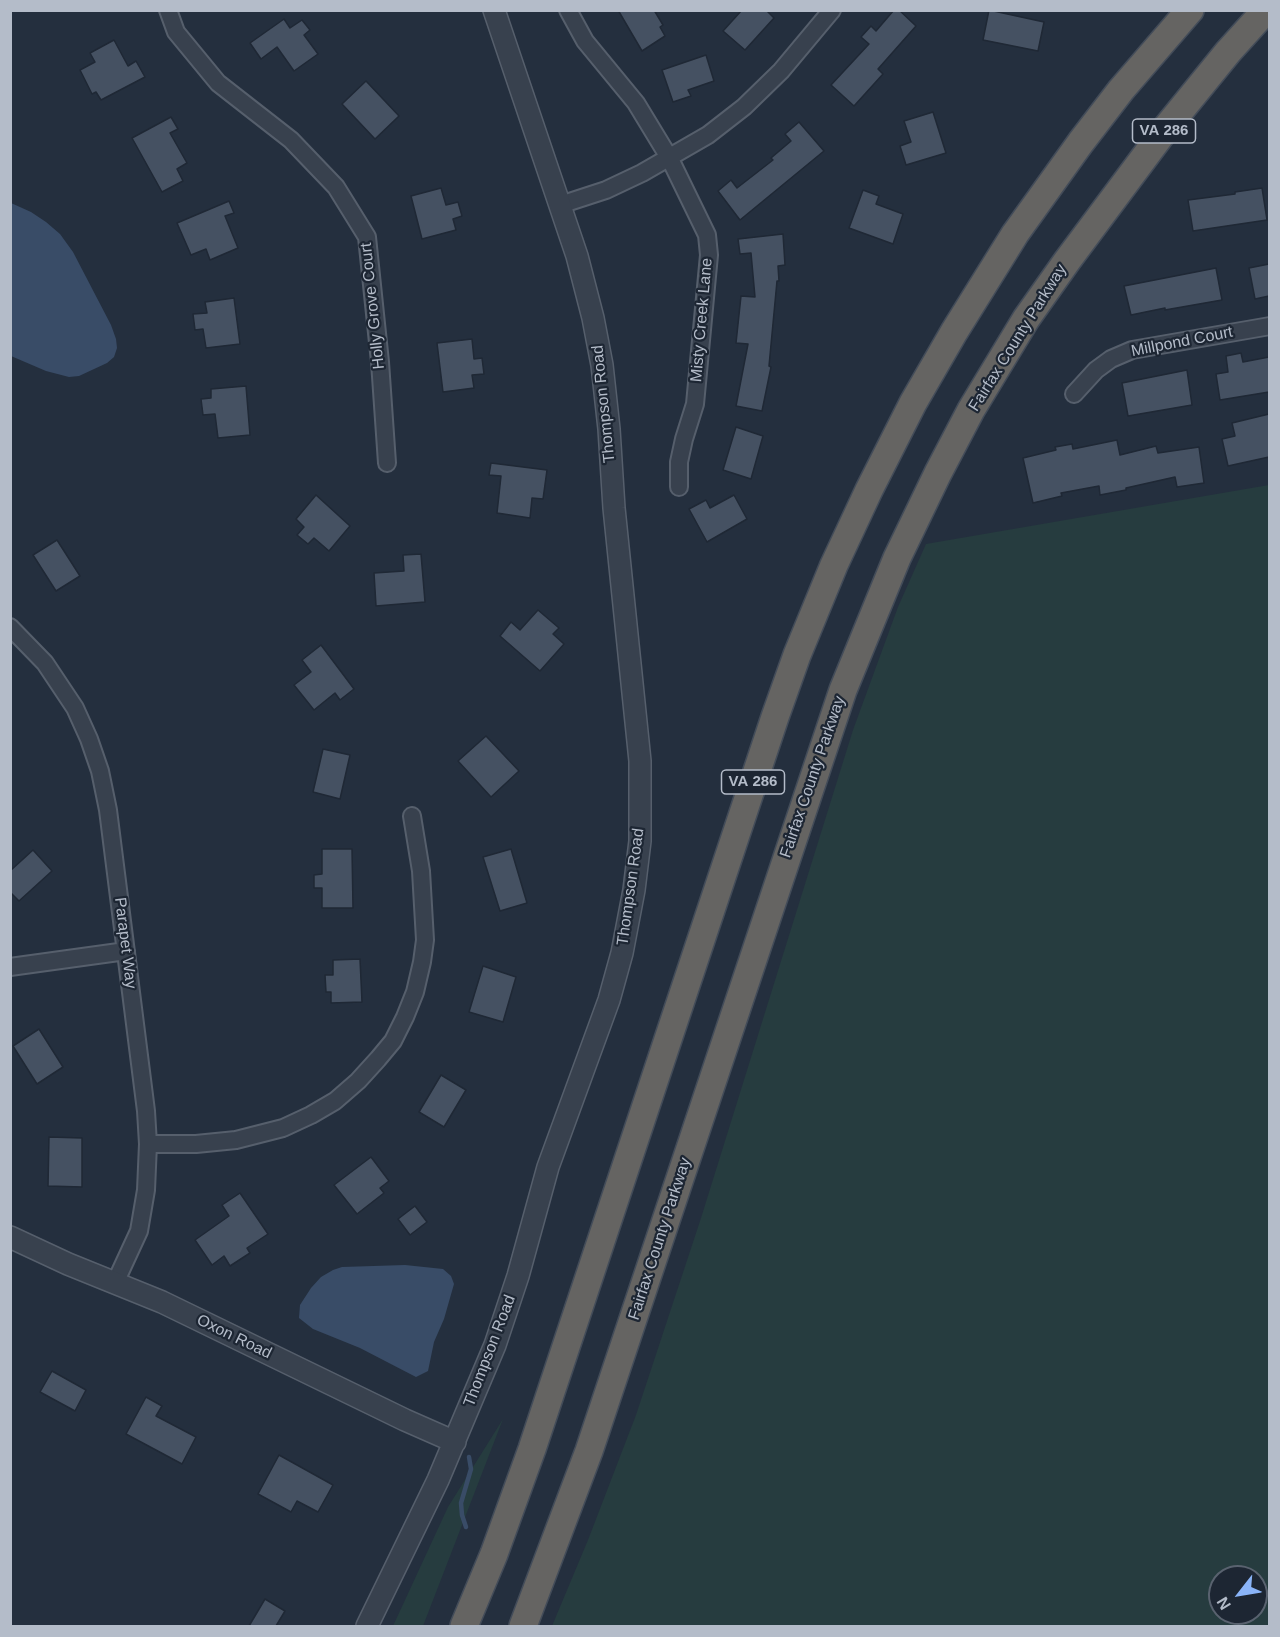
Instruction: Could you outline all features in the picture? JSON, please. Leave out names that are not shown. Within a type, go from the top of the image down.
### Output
[{"type":"highway","name":"VA 286","points":[[464,1626],[532,1449],[775,717],[834,565],[868,490],[913,403],[1015,234],[1115,99],[1190,10]]},
{"type":"highway","name":"Fairfax County Parkway","points":[[523,1626],[590,1451],[843,690],[897,558],[938,472],[1026,319],[1167,127],[1228,52],[1265,19]]},
{"type":"street","name":"Holly Grove Court","points":[[168,10],[176,32],[218,83],[291,140],[336,187],[367,237],[380,362],[387,463]]},
{"type":"street","name":"Thompson Road","points":[[367,1626],[455,1442],[495,1345],[518,1276],[548,1167],[609,1000],[626,932],[640,842],[640,761],[603,376],[578,256],[494,10]]},
{"type":"street","name":"Misty Creek Lane","points":[[568,10],[585,41],[636,103],[670,159],[707,235],[709,255],[695,404],[681,451],[679,487]]},
{"type":"street","points":[[560,205],[606,190],[670,159],[708,135],[744,107],[781,71],[832,10]]},
{"type":"street","name":"Millpond Court","points":[[1074,394],[1096,370],[1111,359],[1132,350],[1269,326]]},
{"type":"street","name":"Parapet Way","points":[[10,627],[45,663],[65,689],[89,739],[100,771],[108,810],[146,1111],[148,1144],[146,1190],[139,1231],[115,1282]]},
{"type":"street","points":[[148,1144],[196,1144],[236,1140],[283,1128],[335,1101],[358,1082],[393,1041],[415,992],[425,940],[421,871],[412,816]]},
{"type":"street","points":[[10,967],[126,951]]},
{"type":"street","name":"Oxon Road","points":[[10,1237],[162,1302],[455,1442]]},
{"type":"green space","points":[[1269,485],[1269,1626],[552,1626],[636,1415],[701,1218],[853,730],[898,607],[926,544]]},
{"type":"green space","points":[[503,1419],[423,1626],[393,1626],[448,1507]]},
{"type":"water","points":[[11,203],[46,222],[60,234],[73,252],[116,339],[117,348],[114,357],[107,363],[79,376],[69,377],[46,371],[11,356]]},
{"type":"water","points":[[405,1265],[443,1269],[451,1276],[454,1284],[444,1319],[434,1342],[428,1371],[416,1377],[360,1348],[313,1329],[299,1318],[300,1305],[311,1288],[321,1277],[333,1270],[342,1267]]},
{"type":"building","points":[[618,10],[654,10],[663,25],[660,27],[665,36],[642,51]]},
{"type":"building","points":[[742,10],[766,10],[774,18],[745,50],[723,31]]},
{"type":"building","points":[[894,10],[899,10],[916,26],[878,69],[883,74],[854,106],[831,85],[869,44],[861,37],[871,26],[876,31]]},
{"type":"building","points":[[989,10],[1044,22],[1038,51],[983,40]]},
{"type":"building","points":[[284,19],[290,28],[302,20],[310,30],[304,35],[318,54],[294,71],[277,47],[261,59],[250,43]]},
{"type":"building","points":[[114,40],[128,66],[136,61],[145,77],[101,100],[96,92],[92,94],[80,70],[95,62],[90,53]]},
{"type":"building","points":[[706,55],[714,81],[688,90],[691,96],[673,102],[662,70]]},
{"type":"building","points":[[366,81],[399,116],[375,139],[342,104]]},
{"type":"building","points":[[933,112],[946,153],[906,165],[900,146],[911,142],[904,121]]},
{"type":"building","points":[[171,117],[178,129],[170,133],[187,163],[177,169],[183,181],[162,192],[132,138]]},
{"type":"building","points":[[799,122],[824,151],[740,220],[718,191],[731,180],[737,188],[773,160],[771,158],[791,141],[785,134]]},
{"type":"building","points":[[441,188],[446,205],[458,202],[462,216],[453,219],[456,230],[422,239],[411,196]]},
{"type":"building","points":[[1262,188],[1267,220],[1193,231],[1188,200]]},
{"type":"building","points":[[863,190],[879,196],[876,204],[903,214],[893,244],[849,228]]},
{"type":"building","points":[[229,201],[234,213],[225,216],[238,248],[210,260],[206,249],[191,255],[177,223]]},
{"type":"building","points":[[783,234],[785,265],[778,266],[779,281],[777,281],[769,366],[771,367],[762,411],[736,406],[748,344],[736,343],[741,296],[755,297],[751,253],[740,254],[738,239]]},
{"type":"building","points":[[1269,264],[1269,296],[1255,299],[1249,268]]},
{"type":"building","points":[[1216,268],[1222,300],[1131,315],[1124,286]]},
{"type":"building","points":[[234,298],[240,344],[206,348],[203,329],[195,330],[193,314],[207,313],[205,302]]},
{"type":"building","points":[[472,339],[474,359],[482,358],[484,374],[472,375],[474,388],[443,392],[437,343]]},
{"type":"building","points":[[1241,353],[1243,362],[1269,357],[1269,392],[1220,400],[1216,374],[1228,372],[1226,356]]},
{"type":"building","points":[[1187,370],[1192,405],[1128,416],[1122,383]]},
{"type":"building","points":[[246,386],[250,435],[218,438],[215,414],[203,415],[201,399],[211,398],[211,389]]},
{"type":"building","points":[[1269,414],[1269,457],[1228,466],[1222,439],[1235,436],[1232,423]]},
{"type":"building","points":[[736,427],[763,436],[751,479],[723,470]]},
{"type":"building","points":[[1117,440],[1120,455],[1156,446],[1158,453],[1199,447],[1204,483],[1177,487],[1175,477],[1100,495],[1099,486],[1061,493],[1062,496],[1033,503],[1023,458],[1056,450],[1055,447],[1072,444],[1073,449]]},
{"type":"building","points":[[491,463],[547,470],[543,499],[532,498],[530,518],[497,513],[501,476],[489,475]]},
{"type":"building","points":[[316,495],[350,526],[329,551],[314,538],[308,544],[297,535],[304,527],[296,519]]},
{"type":"building","points":[[734,495],[747,519],[707,542],[689,509],[706,500],[710,508]]},
{"type":"building","points":[[57,540],[80,576],[56,591],[33,555]]},
{"type":"building","points":[[421,554],[425,602],[376,606],[374,573],[404,571],[403,555]]},
{"type":"building","points":[[538,610],[559,628],[553,634],[564,644],[540,671],[500,636],[511,622],[520,630]]},
{"type":"building","points":[[321,645],[354,689],[340,700],[335,693],[314,710],[294,685],[311,672],[302,660]]},
{"type":"building","points":[[486,736],[519,771],[491,797],[458,761]]},
{"type":"building","points":[[323,749],[350,755],[340,799],[313,792]]},
{"type":"building","points":[[322,849],[352,849],[353,908],[322,908],[322,888],[314,888],[314,875],[322,874]]},
{"type":"building","points":[[511,849],[527,903],[500,911],[483,857]]},
{"type":"building","points":[[33,850],[52,871],[19,901],[10,892],[10,871]]},
{"type":"building","points":[[360,959],[362,1002],[331,1003],[331,992],[326,992],[325,975],[333,975],[333,960]]},
{"type":"building","points":[[483,966],[516,977],[503,1022],[469,1012]]},
{"type":"building","points":[[39,1029],[63,1067],[37,1084],[13,1046]]},
{"type":"building","points":[[441,1075],[466,1090],[444,1127],[419,1112]]},
{"type":"building","points":[[49,1137],[82,1138],[82,1187],[48,1186]]},
{"type":"building","points":[[371,1157],[389,1181],[380,1188],[384,1193],[357,1214],[334,1185]]},
{"type":"building","points":[[240,1193],[268,1234],[247,1248],[250,1253],[230,1266],[224,1256],[212,1265],[195,1240],[229,1216],[222,1205]]},
{"type":"building","points":[[415,1206],[427,1222],[410,1235],[398,1219]]},
{"type":"building","points":[[52,1371],[86,1390],[75,1411],[40,1392]]},
{"type":"building","points":[[146,1397],[162,1406],[156,1416],[196,1437],[182,1464],[126,1434]]},
{"type":"building","points":[[279,1455],[333,1485],[318,1512],[297,1501],[291,1512],[258,1494]]},
{"type":"building","points":[[265,1599],[285,1611],[276,1626],[249,1626]]},
{"type":"waterway","points":[[466,1527],[461,1503],[471,1469],[469,1457]]}]
